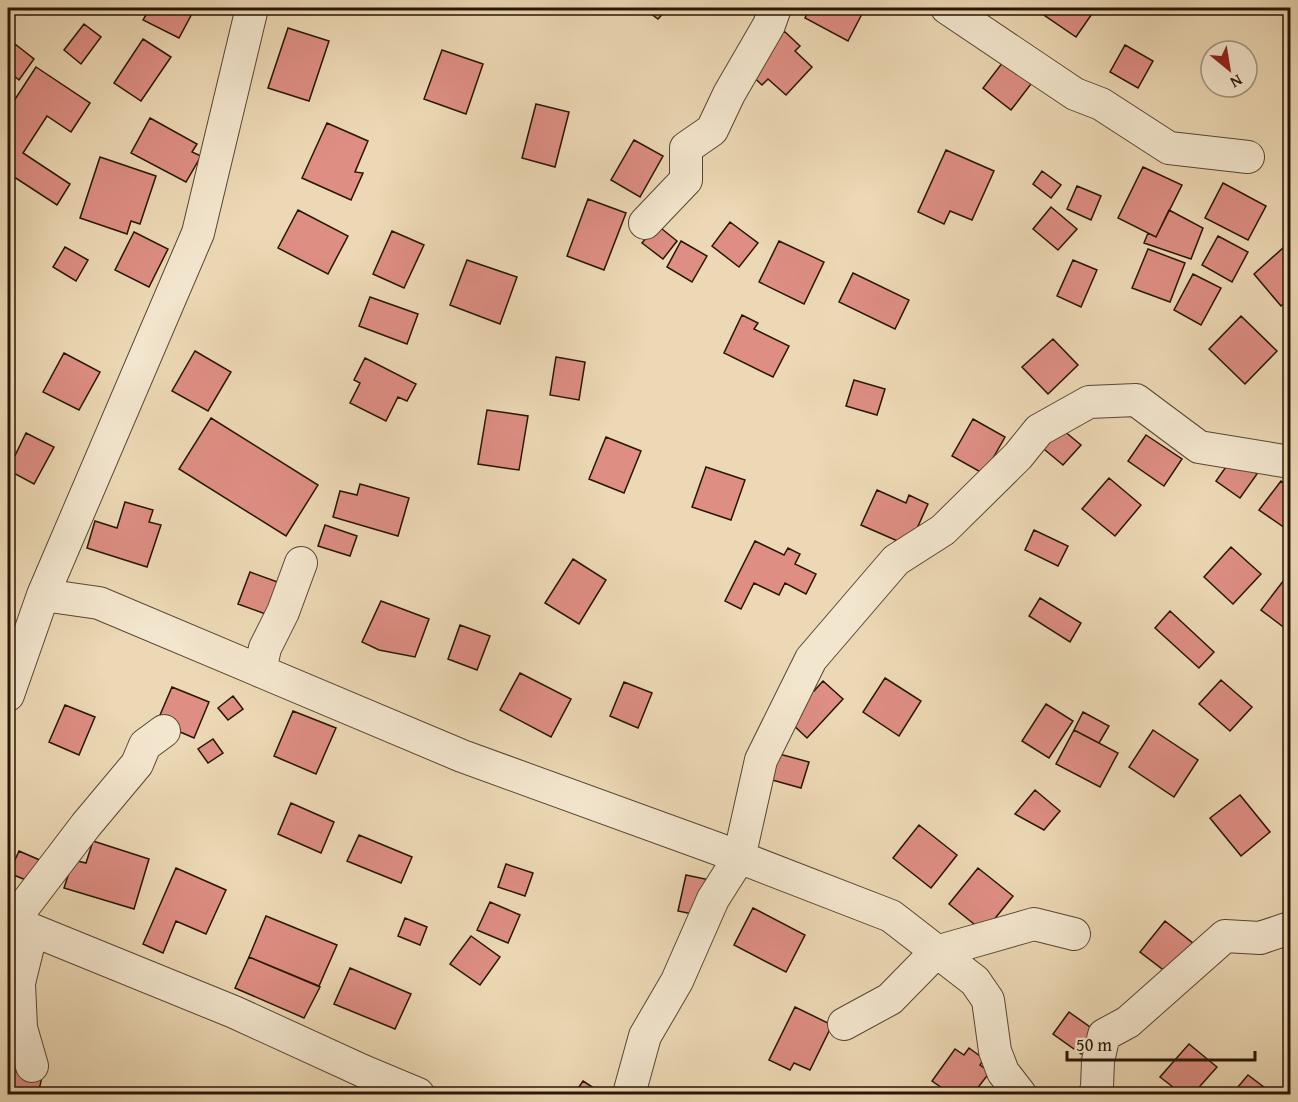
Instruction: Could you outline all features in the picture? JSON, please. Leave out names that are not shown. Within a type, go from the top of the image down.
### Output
[{"type":"street","points":[[8,695],[43,595],[198,232],[252,8]]},
{"type":"street","points":[[645,223],[686,180],[686,148],[712,130],[776,8]]},
{"type":"street","points":[[947,8],[1075,94],[1101,104],[1169,148],[1248,157]]},
{"type":"street","points":[[629,1095],[645,1036],[677,981],[712,899],[739,858],[761,760],[812,659],[896,560],[943,530],[1018,456],[1039,430],[1089,402],[1136,400],[1199,447],[1290,462]]},
{"type":"street","points":[[260,671],[265,648],[283,612],[301,563]]},
{"type":"street","points":[[43,595],[99,603],[462,756],[891,916],[975,981],[988,1000],[994,1052],[1003,1072],[1020,1095]]},
{"type":"street","points":[[32,1066],[21,1028],[17,924],[86,825],[136,764],[145,745],[164,731]]},
{"type":"street","points":[[17,924],[234,1012],[418,1095]]},
{"type":"street","points":[[844,1024],[890,999],[936,952],[1034,924],[1074,934]]},
{"type":"street","points":[[1095,1095],[1098,1060],[1104,1035],[1128,1022],[1225,936],[1260,938],[1290,928]]},
{"type":"building","points":[[150,8],[195,8],[179,38],[143,20]]},
{"type":"building","points":[[643,8],[668,8],[658,19]]},
{"type":"building","points":[[810,8],[865,8],[848,41],[805,18]]},
{"type":"building","points":[[1045,8],[1096,8],[1076,37],[1041,13]]},
{"type":"building","points":[[84,24],[101,37],[81,64],[64,50]]},
{"type":"building","points":[[288,28],[329,41],[309,101],[268,88]]},
{"type":"building","points":[[784,31],[800,46],[795,51],[812,67],[786,95],[768,79],[762,85],[748,72]]},
{"type":"building","points":[[143,39],[171,57],[141,101],[114,83]]},
{"type":"building","points":[[15,44],[34,59],[19,80],[8,71],[8,54]]},
{"type":"building","points":[[1125,45],[1153,61],[1138,88],[1110,72]]},
{"type":"building","points":[[442,50],[483,64],[466,114],[424,99]]},
{"type":"building","points":[[1003,62],[1031,84],[1011,110],[983,88]]},
{"type":"building","points":[[36,67],[90,103],[71,132],[47,116],[23,153],[70,184],[57,205],[8,173],[8,110]]},
{"type":"building","points":[[536,104],[569,112],[555,167],[522,158]]},
{"type":"building","points":[[150,118],[197,144],[192,152],[201,156],[186,182],[131,153]]},
{"type":"building","points":[[327,123],[368,141],[355,172],[363,173],[351,200],[302,178]]},
{"type":"building","points":[[634,140],[663,156],[640,197],[611,180]]},
{"type":"building","points":[[946,150],[994,171],[972,220],[950,211],[944,224],[918,212]]},
{"type":"building","points":[[100,157],[156,176],[140,224],[131,221],[127,234],[80,218]]},
{"type":"building","points":[[1143,167],[1182,185],[1156,237],[1118,218]]},
{"type":"building","points":[[1042,171],[1061,185],[1051,198],[1033,184]]},
{"type":"building","points":[[1223,183],[1266,206],[1248,240],[1205,218]]},
{"type":"building","points":[[1077,186],[1101,196],[1091,220],[1067,209]]},
{"type":"building","points":[[588,199],[626,213],[604,270],[567,256]]},
{"type":"building","points":[[1051,207],[1077,229],[1058,250],[1033,229]]},
{"type":"building","points":[[298,210],[348,236],[328,274],[278,248]]},
{"type":"building","points":[[1169,210],[1203,228],[1191,259],[1144,243],[1148,233],[1156,237]]},
{"type":"building","points":[[730,222],[758,243],[739,267],[712,246]]},
{"type":"building","points":[[657,225],[677,241],[663,259],[642,243]]},
{"type":"building","points":[[392,231],[424,245],[404,288],[373,274]]},
{"type":"building","points":[[134,232],[168,249],[149,287],[115,270]]},
{"type":"building","points":[[1218,236],[1248,252],[1232,282],[1202,265]]},
{"type":"building","points":[[681,241],[707,256],[692,282],[667,267]]},
{"type":"building","points":[[779,241],[824,262],[804,304],[759,282]]},
{"type":"building","points":[[65,247],[88,260],[76,281],[53,267]]},
{"type":"building","points":[[1284,247],[1290,255],[1290,298],[1281,306],[1254,274]]},
{"type":"building","points":[[1148,249],[1185,263],[1170,302],[1132,288]]},
{"type":"building","points":[[467,260],[517,277],[500,324],[450,305]]},
{"type":"building","points":[[1073,260],[1097,270],[1081,307],[1057,296]]},
{"type":"building","points":[[853,273],[909,300],[895,329],[839,302]]},
{"type":"building","points":[[1193,274],[1221,288],[1201,325],[1174,310]]},
{"type":"building","points":[[370,297],[418,314],[407,344],[359,326]]},
{"type":"building","points":[[742,315],[758,323],[754,329],[789,346],[773,377],[724,353]]},
{"type":"building","points":[[1241,316],[1277,351],[1245,384],[1209,349]]},
{"type":"building","points":[[1053,339],[1078,365],[1048,394],[1022,367]]},
{"type":"building","points":[[195,351],[231,372],[208,411],[172,391]]},
{"type":"building","points":[[64,353],[100,372],[79,410],[43,392]]},
{"type":"building","points":[[556,357],[585,362],[579,400],[550,395]]},
{"type":"building","points":[[365,358],[416,384],[407,401],[398,397],[386,421],[350,403],[360,383],[354,380]]},
{"type":"building","points":[[854,380],[885,389],[877,415],[846,406]]},
{"type":"building","points":[[487,410],[528,416],[519,470],[478,464]]},
{"type":"building","points":[[211,418],[318,485],[286,536],[179,469]]},
{"type":"building","points":[[973,419],[1005,437],[984,474],[952,456]]},
{"type":"building","points":[[1057,425],[1081,445],[1063,465],[1039,445]]},
{"type":"building","points":[[26,433],[54,447],[34,484],[8,470]]},
{"type":"building","points":[[1146,435],[1182,459],[1164,486],[1128,461]]},
{"type":"building","points":[[606,437],[641,451],[624,493],[589,479]]},
{"type":"building","points":[[1233,457],[1257,474],[1240,498],[1216,481]]},
{"type":"building","points":[[706,467],[745,480],[731,520],[692,507]]},
{"type":"building","points":[[1109,478],[1141,505],[1115,536],[1082,509]]},
{"type":"building","points":[[1281,481],[1290,488],[1290,520],[1285,528],[1259,510]]},
{"type":"building","points":[[360,484],[409,498],[398,536],[333,517],[340,491],[357,495]]},
{"type":"building","points":[[877,490],[906,503],[909,495],[928,504],[909,546],[861,525]]},
{"type":"building","points":[[125,502],[153,510],[149,522],[161,525],[147,567],[87,548],[95,521],[117,528]]},
{"type":"building","points":[[325,525],[357,536],[350,556],[318,546]]},
{"type":"building","points":[[1034,530],[1068,546],[1058,566],[1025,550]]},
{"type":"building","points":[[755,541],[784,555],[788,548],[800,554],[795,564],[816,574],[806,594],[785,583],[779,595],[754,583],[741,609],[725,601]]},
{"type":"building","points":[[1231,547],[1261,574],[1233,604],[1204,577]]},
{"type":"building","points":[[573,559],[606,580],[579,624],[545,603]]},
{"type":"building","points":[[250,572],[283,584],[271,616],[238,604]]},
{"type":"building","points":[[1287,576],[1290,578],[1290,632],[1261,610]]},
{"type":"building","points":[[1040,598],[1081,623],[1070,642],[1029,616]]},
{"type":"building","points":[[381,601],[429,619],[415,657],[379,650],[362,642]]},
{"type":"building","points":[[1170,611],[1214,652],[1199,668],[1155,628]]},
{"type":"building","points":[[460,625],[490,636],[477,670],[448,659]]},
{"type":"building","points":[[520,673],[571,699],[551,737],[500,710]]},
{"type":"building","points":[[885,678],[921,701],[899,736],[863,712]]},
{"type":"building","points":[[1221,680],[1252,707],[1230,731],[1199,704]]},
{"type":"building","points":[[823,681],[843,699],[807,738],[789,721],[807,687],[814,691]]},
{"type":"building","points":[[624,682],[652,693],[638,728],[610,716]]},
{"type":"building","points":[[172,687],[209,702],[194,738],[157,722]]},
{"type":"building","points":[[233,696],[243,709],[228,720],[218,708]]},
{"type":"building","points":[[1046,704],[1073,721],[1049,758],[1022,741]]},
{"type":"building","points":[[65,705],[95,717],[79,755],[49,742]]},
{"type":"building","points":[[293,711],[336,728],[316,774],[274,756]]},
{"type":"building","points":[[1083,712],[1109,726],[1099,743],[1074,730]]},
{"type":"building","points":[[1074,730],[1118,753],[1100,787],[1056,764]]},
{"type":"building","points":[[1153,730],[1198,760],[1174,797],[1129,767]]},
{"type":"building","points":[[213,739],[223,753],[208,763],[198,749]]},
{"type":"building","points":[[772,752],[809,762],[801,788],[765,778]]},
{"type":"building","points":[[1035,790],[1060,811],[1044,830],[1015,814]]},
{"type":"building","points":[[1240,795],[1270,832],[1241,856],[1210,818]]},
{"type":"building","points":[[291,803],[334,822],[321,853],[278,834]]},
{"type":"building","points":[[919,825],[957,855],[931,888],[893,858]]},
{"type":"building","points":[[359,835],[412,857],[401,883],[347,861]]},
{"type":"building","points":[[93,841],[149,859],[134,909],[64,888],[73,860],[86,863]]},
{"type":"building","points":[[19,851],[42,861],[33,883],[9,873]]},
{"type":"building","points":[[506,864],[533,873],[525,896],[498,887]]},
{"type":"building","points":[[176,868],[226,890],[206,934],[176,921],[163,953],[143,944]]},
{"type":"building","points":[[978,868],[1013,896],[984,932],[949,904]]},
{"type":"building","points":[[686,875],[724,883],[716,919],[678,911]]},
{"type":"building","points":[[490,902],[520,915],[508,943],[477,930]]},
{"type":"building","points":[[753,908],[805,935],[786,972],[734,945]]},
{"type":"building","points":[[266,916],[337,945],[319,986],[249,957]]},
{"type":"building","points":[[405,918],[427,927],[420,945],[398,936]]},
{"type":"building","points":[[1165,921],[1194,944],[1170,975],[1140,952]]},
{"type":"building","points":[[471,936],[500,957],[480,985],[450,964]]},
{"type":"building","points":[[249,957],[320,987],[304,1018],[235,988]]},
{"type":"building","points":[[350,968],[411,994],[395,1029],[334,1004]]},
{"type":"building","points":[[795,1007],[832,1025],[810,1070],[794,1063],[790,1070],[769,1060]]},
{"type":"building","points":[[1069,1012],[1097,1032],[1081,1054],[1053,1034]]},
{"type":"building","points":[[1189,1044],[1217,1067],[1193,1094],[1182,1094],[1160,1077]]},
{"type":"building","points":[[969,1048],[984,1059],[980,1065],[990,1072],[973,1094],[951,1094],[932,1081],[955,1049],[964,1055]]},
{"type":"building","points":[[8,1070],[42,1077],[38,1094],[8,1094]]},
{"type":"building","points":[[1248,1075],[1273,1094],[1232,1094]]},
{"type":"building","points":[[583,1081],[603,1094],[574,1094]]}]
